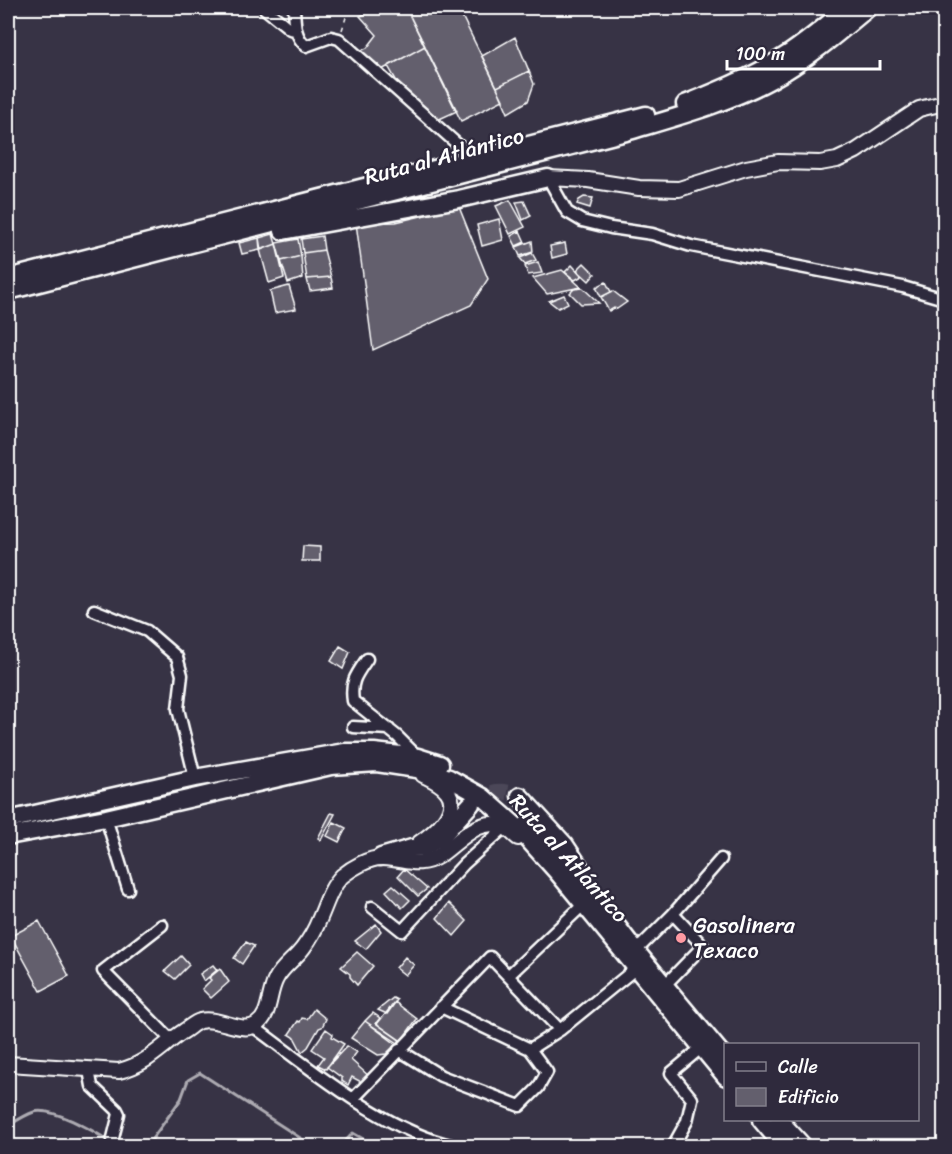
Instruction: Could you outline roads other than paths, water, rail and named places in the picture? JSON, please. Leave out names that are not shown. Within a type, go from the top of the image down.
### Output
[{"type":"highway","name":"Ruta al Atlántico","points":[[8,278],[681,106],[784,57],[847,8]]},
{"type":"highway","name":"Ruta al Atlántico","points":[[8,291],[626,132],[714,105],[773,78],[832,39],[867,8]]},
{"type":"highway","points":[[196,243],[321,224],[459,199],[549,178]]},
{"type":"highway","name":"Ruta al Atlántico","points":[[8,819],[195,778],[345,752],[374,752],[411,762],[449,778],[483,797],[517,827],[558,873],[724,1075]]},
{"type":"highway","name":"Ruta al Atlántico","points":[[8,836],[106,818],[331,766],[411,762],[450,767],[490,789],[525,820],[587,887],[636,951],[724,1057]]},
{"type":"highway","points":[[520,796],[577,860],[587,887]]},
{"type":"highway","points":[[381,857],[412,848],[425,847],[440,838],[471,804]]},
{"type":"highway","points":[[763,1121],[783,1146]]},
{"type":"highway","points":[[781,1121],[802,1146]]},
{"type":"main road","points":[[549,178],[588,180],[639,188],[679,189],[746,168],[778,162],[820,163],[837,160],[856,151],[919,109],[945,103]]},
{"type":"main road","points":[[411,762],[443,786],[451,800],[450,810],[443,822],[412,848]]},
{"type":"main road","points":[[8,1064],[119,1071],[135,1067],[151,1057],[170,1039],[200,1021],[244,1028],[254,1027],[263,1019],[277,977],[302,948],[318,923],[330,892],[342,876],[365,862],[381,857],[414,864],[428,861],[471,831],[483,826],[498,825],[505,827],[558,873]]},
{"type":"street","points":[[264,8],[290,29],[296,30]]},
{"type":"street","points":[[294,8],[296,30],[303,44],[306,46],[331,37],[339,39],[474,159]]},
{"type":"street","points":[[549,178],[567,212],[582,221],[652,234],[691,246],[903,287],[945,299]]},
{"type":"street","points":[[94,610],[147,631],[177,657],[182,675],[178,709],[195,778]]},
{"type":"street","points":[[367,659],[351,687],[353,701],[389,729],[411,762]]},
{"type":"street","points":[[353,727],[389,729]]},
{"type":"street","points":[[106,818],[128,889]]},
{"type":"street","points":[[372,907],[402,931],[464,864],[505,827]]},
{"type":"street","points":[[636,951],[673,914],[721,858]]},
{"type":"street","points":[[508,976],[583,905]]},
{"type":"street","points":[[665,985],[703,946],[673,914]]},
{"type":"street","points":[[162,925],[103,971],[170,1039]]},
{"type":"street","points":[[353,1100],[490,957],[560,1030]]},
{"type":"street","points":[[531,1049],[560,1030],[635,969]]},
{"type":"street","points":[[399,1050],[441,1076],[520,1106],[538,1088],[547,1072],[531,1049],[441,1007]]},
{"type":"street","points":[[254,1027],[353,1100],[430,1141],[455,1146]]},
{"type":"street","points":[[673,1146],[687,1121],[692,1099],[671,1073],[701,1048]]},
{"type":"street","points":[[89,1070],[92,1086],[117,1110],[113,1141]]},
{"type":"waterway","points":[[116,1143],[130,1145],[150,1142],[181,1099],[188,1080],[200,1073],[308,1143],[319,1146]]},
{"type":"waterway","points":[[8,1126],[31,1113],[42,1111],[62,1116],[109,1141]]},
{"type":"waterway","points":[[341,1146],[353,1133],[365,1140],[366,1146]]},
{"type":"tunnel","points":[[471,804],[494,792],[506,792],[520,796]]},
{"type":"place","name":"Gasolinera Texaco","points":[[681,938]]}]
